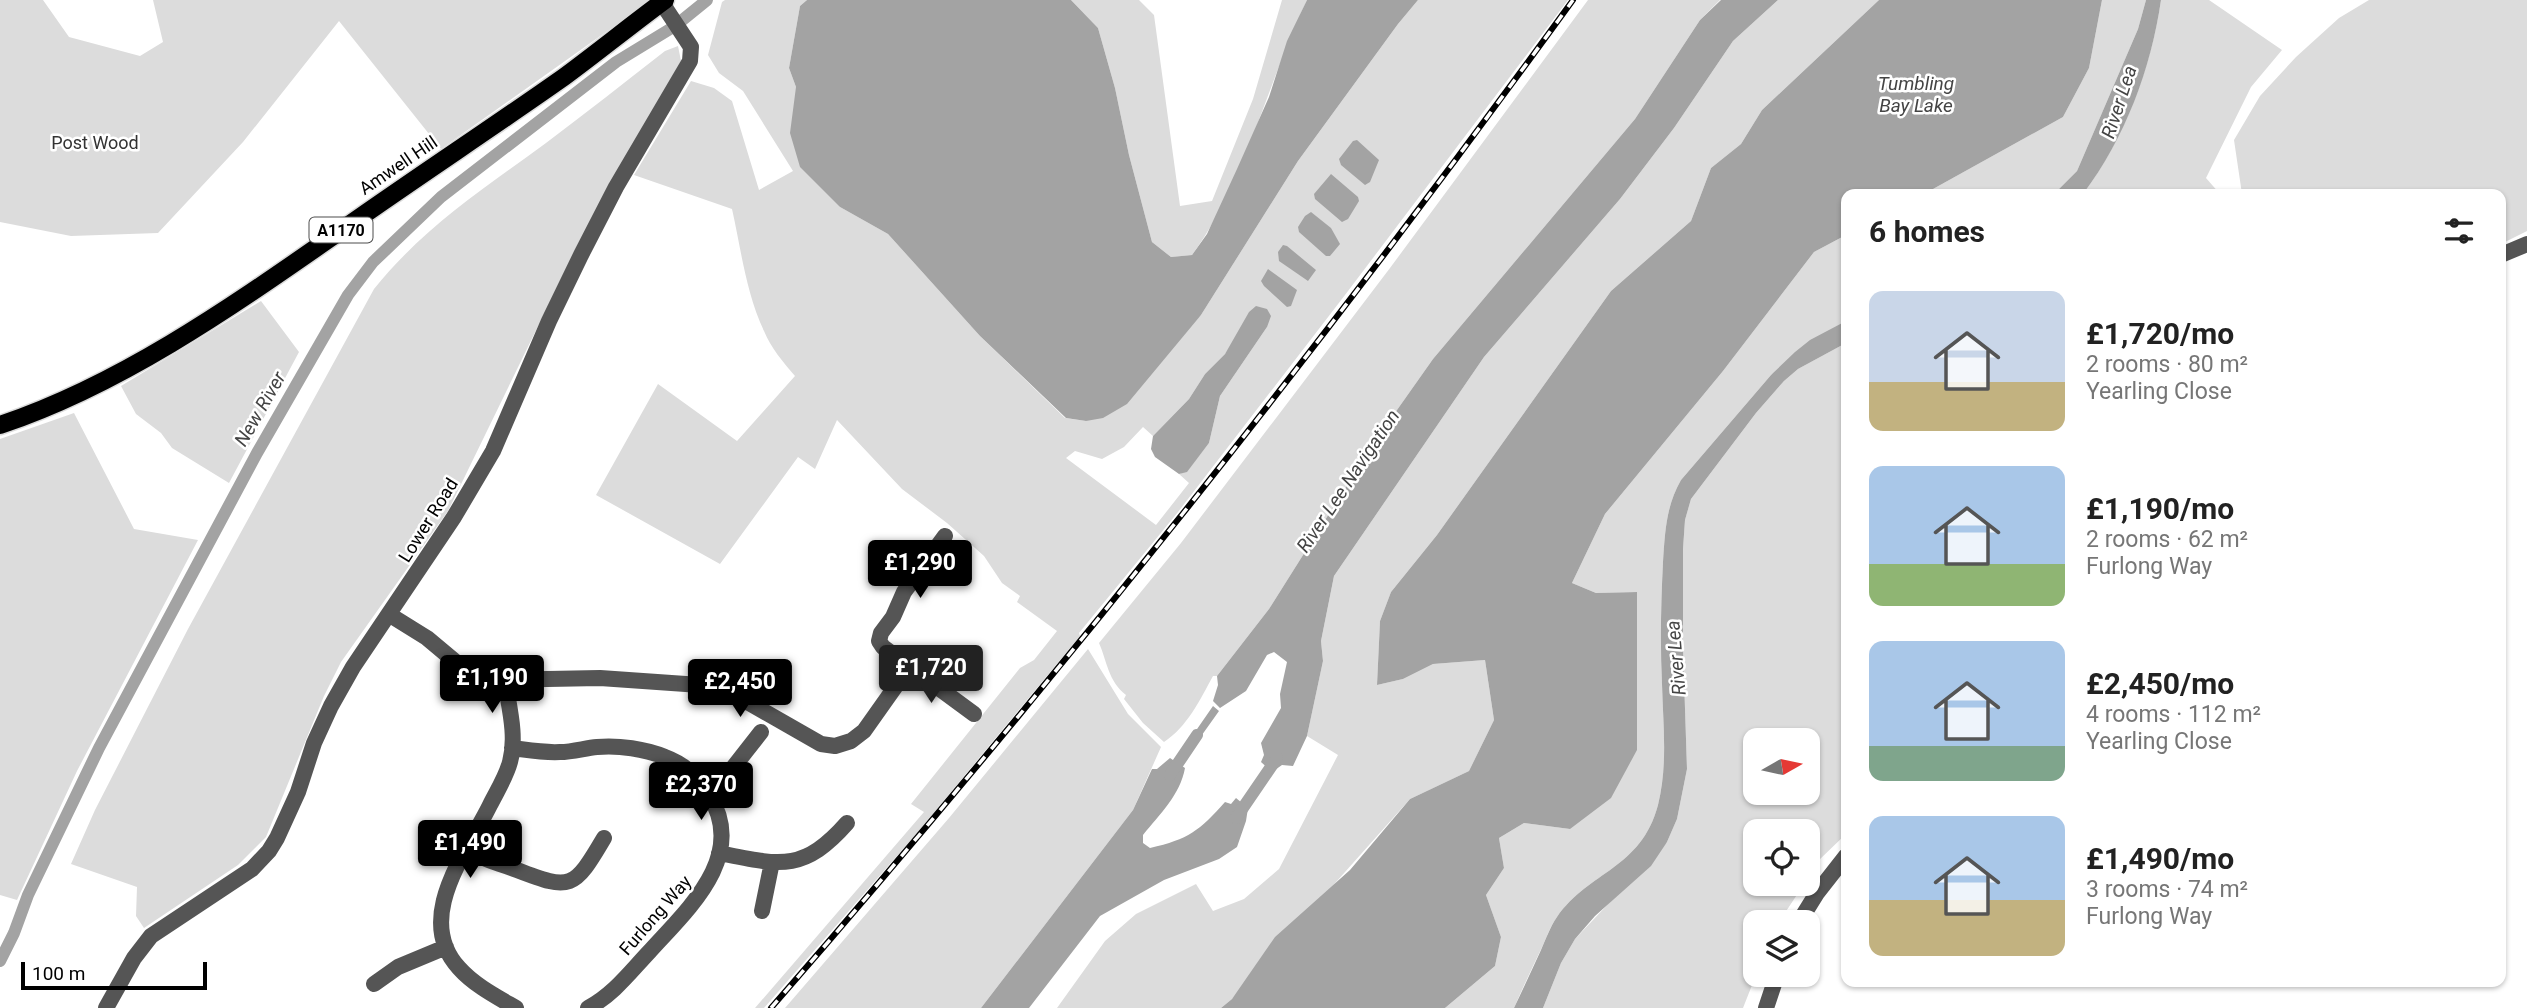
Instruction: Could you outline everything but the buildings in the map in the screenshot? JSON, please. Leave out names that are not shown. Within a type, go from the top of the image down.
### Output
[{"type":"main road","name":"Amwell Hill","points":[[0,425],[34,414],[88,390],[211,317],[296,262],[566,75],[664,1]]},
{"type":"street","name":"Lower Road","points":[[106,1008],[134,958],[151,936],[242,876],[269,851],[285,823],[314,743],[331,706],[353,667],[454,517],[493,451],[549,321],[581,255],[690,61],[691,47],[664,1]]},
{"type":"street","points":[[2506,253],[2527,244]]},
{"type":"street","points":[[945,536],[904,592],[880,637],[883,647],[974,714]]},
{"type":"street","points":[[390,615],[427,638],[470,674],[488,680],[600,678],[700,685],[723,691],[821,744],[835,746],[851,741],[864,731],[910,666]]},
{"type":"street","points":[[505,681],[512,730],[512,748],[506,772],[450,879],[442,922],[446,947],[457,966],[496,1003],[516,1008]]},
{"type":"street","points":[[706,789],[732,769],[761,732]]},
{"type":"street","name":"Furlong Way","points":[[512,748],[560,752],[607,747],[648,752],[677,762],[698,779],[713,800],[721,840],[712,875],[693,905],[621,984],[588,1008]]},
{"type":"street","points":[[719,853],[772,862],[792,862],[810,856],[831,841],[847,823]]},
{"type":"street","points":[[465,849],[492,863],[557,884],[577,877],[604,838]]},
{"type":"street","points":[[762,911],[772,862]]},
{"type":"street","points":[[1806,910],[1841,862]]},
{"type":"street","points":[[374,984],[398,967],[446,947]]},
{"type":"street","points":[[1766,1008],[1773,987]]},
{"type":"green space","name":"Post Wood","points":[[0,0],[43,0],[69,37],[140,56],[163,42],[153,0],[651,0],[441,149],[339,21],[243,142],[158,233],[71,236],[0,222]]},
{"type":"green space","points":[[807,0],[800,6],[789,68],[840,207],[888,234],[980,336],[1065,418],[1086,421],[1201,315],[1298,161],[1418,0],[1568,0],[1345,295],[1178,512],[1079,633],[1080,636],[918,832],[764,1008],[755,1008],[924,812],[911,804],[1020,668],[1034,660],[1057,631],[1017,602],[1020,596],[1002,583],[984,556],[947,523],[902,489],[837,420],[815,469],[798,457],[720,564],[596,495],[658,384],[737,441],[795,376],[774,349],[758,316],[748,286],[732,209],[634,175],[691,81],[714,88],[732,101],[759,190],[793,171],[743,91],[719,73],[708,55],[722,2]],"holes":[[[1267,327],[1220,396],[1209,443],[1187,471],[1179,474],[1189,483],[1156,525],[1066,458],[1075,451],[1102,459],[1124,447],[1143,427],[1153,436],[1189,399],[1205,374],[1235,340]]]},
{"type":"green space","points":[[1071,0],[1139,0],[1154,15],[1180,206],[1212,201],[1253,99],[1282,0],[1307,0],[1227,196],[1192,255],[1171,257],[1152,242],[1098,28]]},
{"type":"green space","points":[[1588,0],[1720,0],[1700,20],[1635,119],[1433,359],[1373,444],[1269,609],[1217,676],[1213,676],[1186,721],[1164,742],[1143,723],[1124,699],[1126,695],[1115,684],[1099,643],[1181,543],[1390,268]]},
{"type":"green space","points":[[1778,0],[1879,0],[1762,110],[1741,144],[1711,168],[1691,221],[1611,291],[1437,535],[1391,592],[1380,621],[1377,685],[1403,679],[1433,664],[1485,660],[1494,720],[1469,771],[1410,799],[1232,999],[1221,1008],[1057,1008],[1105,941],[1136,914],[1196,884],[1213,911],[1244,899],[1279,869],[1338,755],[1307,736],[1323,661],[1321,641],[1334,576],[1484,357],[1620,199],[1674,128],[1733,41]]},
{"type":"green space","points":[[2102,0],[2146,0],[2138,29],[2077,171],[2059,189],[1933,189],[2063,117],[2089,68]]},
{"type":"green space","points":[[2161,0],[2209,0],[2282,50],[2251,87],[2206,178],[2216,189],[2087,189],[2111,150],[2134,102]]},
{"type":"green space","points":[[2369,0],[2527,0],[2527,231],[2506,242],[2506,189],[2241,189],[2234,140],[2260,96],[2296,57],[2339,18]]},
{"type":"green space","points":[[678,46],[681,61],[579,242],[448,511],[341,662],[324,696],[266,837],[238,865],[144,928],[136,916],[137,887],[71,864],[95,810],[188,629],[374,289],[413,247],[455,210],[665,51]]},
{"type":"green space","points":[[1841,238],[1841,325],[1771,375],[1681,480],[1669,509],[1662,592],[1663,775],[1658,805],[1650,826],[1640,843],[1627,856],[1584,889],[1557,917],[1514,1008],[1445,1008],[1495,966],[1501,937],[1486,895],[1504,868],[1499,838],[1524,823],[1570,829],[1636,658],[1637,592],[1596,593],[1572,583],[1605,514],[1723,371],[1814,252]]},
{"type":"green space","points":[[261,301],[299,352],[229,483],[172,448],[161,433],[136,414],[121,386]]},
{"type":"green space","points":[[1841,346],[1841,839],[1820,859],[1820,819],[1743,819],[1743,896],[1796,896],[1787,910],[1743,910],[1743,987],[1751,987],[1743,1008],[1543,1008],[1561,963],[1575,939],[1667,842],[1677,819],[1687,769],[1683,648],[1685,520],[1691,499],[1756,413],[1798,369]]},
{"type":"green space","points":[[74,413],[134,529],[198,540],[77,771],[17,900],[0,895],[0,439]]},
{"type":"green space","points":[[1088,649],[1128,714],[1161,747],[1133,810],[981,1008],[785,1008],[949,818]]},
{"type":"water","points":[[807,0],[1071,0],[1098,28],[1152,242],[1171,257],[1192,255],[1207,234],[1269,97],[1287,41],[1307,0],[1418,0],[1298,161],[1201,315],[1127,404],[1103,418],[1086,421],[1066,418],[980,336],[888,234],[840,207],[800,167],[790,133],[796,87],[789,68],[800,6]]},
{"type":"water","points":[[1721,0],[1778,0],[1733,41],[1674,128],[1620,199],[1484,357],[1334,576],[1321,641],[1323,661],[1307,736],[1293,766],[1282,765],[1272,772],[1261,762],[1264,755],[1261,743],[1281,708],[1280,694],[1287,662],[1274,652],[1267,655],[1246,691],[1220,708],[1213,701],[1218,685],[1217,676],[1269,609],[1373,444],[1433,359],[1635,119],[1700,20]]},
{"type":"water","name":"Tumbling Bay Lake","points":[[1879,0],[2102,0],[2089,68],[2063,117],[1933,189],[1841,189],[1841,238],[1814,252],[1723,371],[1605,514],[1572,583],[1596,593],[1637,592],[1637,750],[1611,798],[1570,829],[1524,823],[1499,838],[1504,868],[1486,895],[1501,937],[1495,966],[1445,1008],[1221,1008],[1232,999],[1275,937],[1350,870],[1410,799],[1469,771],[1494,720],[1485,660],[1433,664],[1403,679],[1377,685],[1380,621],[1391,592],[1437,535],[1611,291],[1691,221],[1711,168],[1741,144],[1762,110]]},
{"type":"water","name":"River Lea","points":[[2146,0],[2161,0],[2143,77],[2112,150],[2086,189],[2059,189],[2077,171],[2138,29]]},
{"type":"water","points":[[1357,140],[1379,160],[1370,182],[1365,185],[1341,165],[1339,159],[1353,141]]},
{"type":"water","points":[[1331,174],[1358,197],[1359,201],[1348,219],[1342,222],[1315,199],[1314,194]]},
{"type":"water","points":[[1311,212],[1331,228],[1340,244],[1330,256],[1326,256],[1299,232],[1298,227]]},
{"type":"water","points":[[1283,245],[1316,270],[1308,281],[1279,261],[1278,252]]},
{"type":"water","points":[[1268,269],[1297,290],[1291,306],[1287,307],[1264,286],[1261,281]]},
{"type":"water","points":[[1256,306],[1267,309],[1271,316],[1267,327],[1220,396],[1209,443],[1187,472],[1179,474],[1155,457],[1151,449],[1153,436],[1189,399],[1205,374],[1225,354],[1249,312]]},
{"type":"water","name":"River Lea","points":[[1841,324],[1841,346],[1798,369],[1784,381],[1756,413],[1691,499],[1685,520],[1683,648],[1687,769],[1677,819],[1667,842],[1651,866],[1595,916],[1575,939],[1561,963],[1543,1008],[1514,1008],[1557,917],[1584,889],[1613,868],[1640,843],[1658,805],[1664,760],[1661,638],[1663,562],[1667,520],[1676,490],[1681,480],[1771,375],[1810,340]]},
{"type":"water","points":[[1213,706],[1219,711],[1192,749],[1186,745]]},
{"type":"water","points":[[1170,758],[1185,768],[1182,778],[1168,804],[1143,835],[1143,843],[1150,848],[1184,837],[1200,827],[1225,802],[1231,804],[1236,798],[1248,808],[1237,847],[1219,859],[1164,880],[1100,916],[1029,1008],[981,1008],[1133,810],[1152,769],[1157,769]]},
{"type":"waterway","name":"New River","points":[[0,961],[28,895],[99,748],[257,453],[348,295],[373,262],[441,197],[616,62],[675,26],[707,0]]},
{"type":"waterway","name":"River Lee Navigation","points":[[1170,775],[1197,735]]},
{"type":"waterway","points":[[1236,818],[1277,758]]},
{"type":"railway","points":[[771,1008],[980,763],[1183,513],[1381,259],[1573,0]]}]
